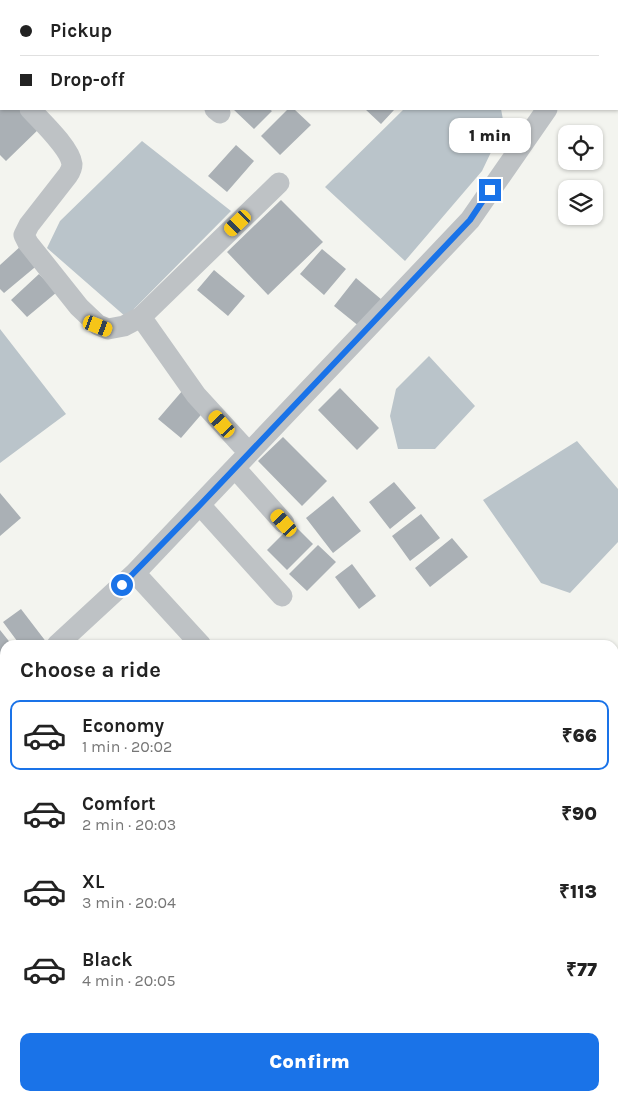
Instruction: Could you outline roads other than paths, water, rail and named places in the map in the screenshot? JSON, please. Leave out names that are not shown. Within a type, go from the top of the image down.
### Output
[{"type":"street","points":[[31,110],[61,143],[70,156],[72,166],[68,175],[29,225],[24,235],[28,243],[79,307],[98,326],[108,329],[124,326],[141,317],[279,183]]},
{"type":"street","points":[[62,640],[135,573],[470,220],[546,110]]},
{"type":"street","points":[[141,317],[284,523]]},
{"type":"street","points":[[200,505],[282,596]]},
{"type":"street","points":[[135,573],[196,640]]}]
